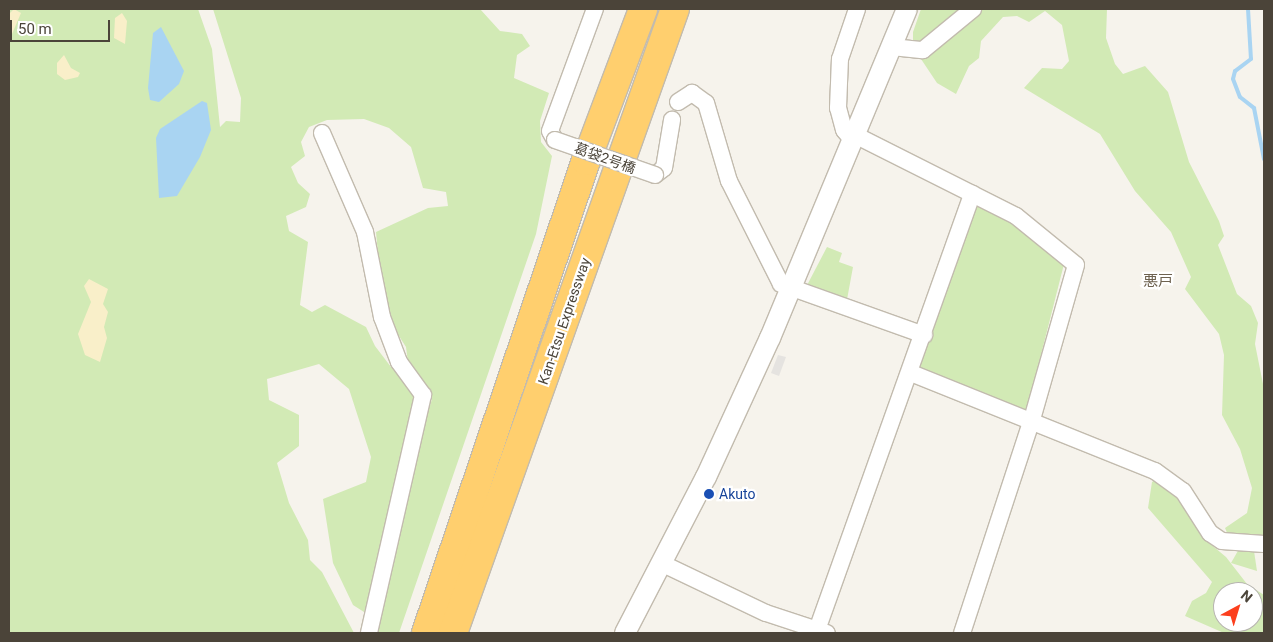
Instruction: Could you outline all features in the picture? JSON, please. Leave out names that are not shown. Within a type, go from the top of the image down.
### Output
[{"type":"highway","points":[[426,633],[586,161],[643,9]]},
{"type":"highway","name":"Kan-Etsu Expressway","points":[[453,633],[675,9]]},
{"type":"street","name":"葛袋2号橋","points":[[595,9],[550,131],[555,140],[655,175],[664,168],[672,120]]},
{"type":"street","points":[[857,9],[840,59],[838,108],[844,130],[854,138],[1023,220],[1076,265],[1032,419],[962,633]]},
{"type":"street","points":[[625,633],[706,477],[789,290],[907,9]]},
{"type":"street","points":[[892,47],[923,50],[973,9]]},
{"type":"street","points":[[678,102],[692,92],[706,103],[728,181],[774,276],[789,290],[924,335]]},
{"type":"street","points":[[322,133],[365,232],[382,317],[398,362],[423,395],[369,633]]},
{"type":"street","points":[[661,562],[766,613],[822,632],[972,194]]},
{"type":"street","points":[[911,373],[1032,419],[1172,481],[1210,533],[1222,541],[1264,544]]},
{"type":"green space","points":[[9,9],[198,9],[212,49],[220,127],[226,121],[240,122],[241,98],[213,9],[480,9],[500,31],[522,34],[530,46],[517,55],[514,78],[549,93],[540,121],[541,142],[552,156],[536,234],[399,633],[374,633],[406,481],[432,399],[409,371],[406,347],[383,311],[376,232],[428,208],[448,206],[446,192],[423,188],[411,147],[389,128],[364,119],[327,120],[309,127],[301,142],[305,156],[291,167],[298,183],[310,194],[306,207],[286,216],[289,231],[308,242],[300,305],[312,312],[325,305],[366,327],[375,346],[391,367],[403,374],[414,396],[415,418],[376,586],[364,612],[353,605],[333,563],[323,499],[366,482],[371,457],[349,389],[319,364],[267,379],[269,400],[299,415],[299,446],[277,463],[289,503],[308,540],[310,560],[322,572],[354,633],[9,633]]},
{"type":"green space","points":[[921,9],[1107,9],[1106,38],[1115,64],[1123,74],[1145,66],[1168,92],[1189,162],[1219,221],[1224,236],[1218,245],[1237,294],[1251,306],[1258,323],[1255,344],[1264,389],[1264,538],[1228,535],[1225,528],[1247,513],[1252,488],[1240,449],[1222,415],[1224,355],[1219,334],[1185,289],[1191,277],[1171,232],[1135,191],[1100,134],[1024,88],[1042,68],[1062,69],[1069,61],[1062,25],[1045,11],[1029,22],[1017,16],[1003,17],[981,41],[979,58],[969,66],[956,94],[937,83],[913,47],[913,32]]},
{"type":"green space","points":[[976,204],[1027,231],[1064,264],[1027,410],[921,372],[919,366]]},
{"type":"green space","points":[[827,247],[842,253],[839,262],[853,267],[846,305],[804,291]]},
{"type":"green space","points":[[1157,479],[1177,494],[1202,537],[1226,557],[1245,582],[1213,582],[1213,628],[1185,616],[1192,601],[1206,593],[1212,582],[1148,508],[1152,482]]},
{"type":"green space","points":[[1239,549],[1254,551],[1257,571],[1231,563]]},
{"type":"green space","points":[[1264,595],[1264,633],[1222,632],[1263,632]]},
{"type":"sand","points":[[14,9],[21,13],[9,41],[9,14]]},
{"type":"sand","points":[[122,13],[127,21],[125,44],[114,38],[115,18]]},
{"type":"sand","points":[[64,55],[71,68],[80,73],[78,77],[65,80],[57,74],[57,63]]},
{"type":"sand","points":[[89,279],[108,289],[103,304],[108,312],[104,327],[107,338],[100,362],[85,355],[78,334],[91,302],[84,286]]},
{"type":"shaded area","points":[[778,355],[786,357],[779,376],[771,373]]},
{"type":"water","points":[[161,27],[184,71],[179,84],[159,102],[150,100],[148,88],[153,33]]},
{"type":"water","points":[[202,101],[207,103],[211,130],[200,157],[177,196],[159,198],[156,138],[160,129]]},
{"type":"waterway","points":[[1248,9],[1251,59],[1235,71],[1233,79],[1240,97],[1254,108],[1264,159]]},
{"type":"place","name":"Akuto","points":[[709,494]]},
{"type":"district","name":"悪戸","points":[[1158,282]]}]
